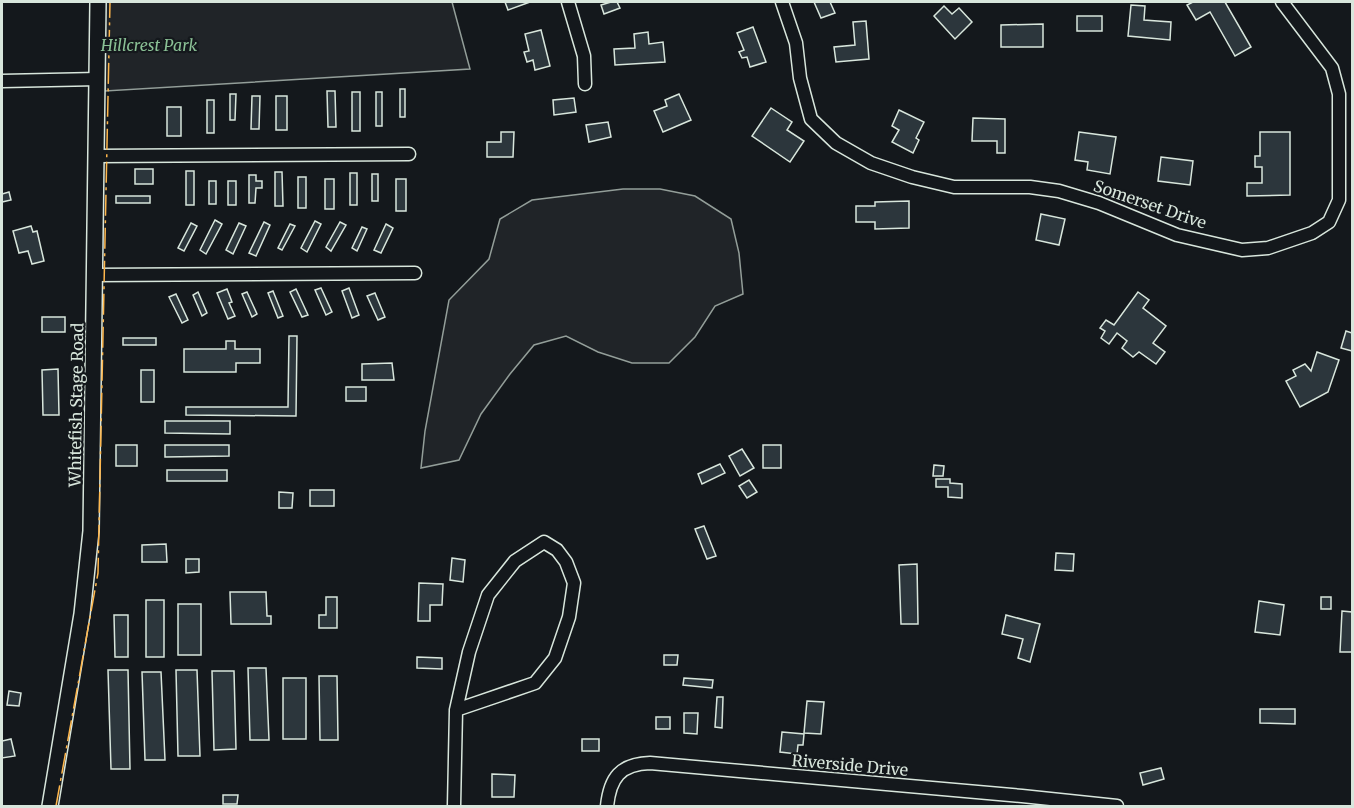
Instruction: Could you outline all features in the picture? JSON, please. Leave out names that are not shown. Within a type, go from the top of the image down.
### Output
[{"type":"main road","name":"Whitefish Stage Road","points":[[50,807],[89,559],[92,491],[98,2]]},
{"type":"street","points":[[568,2],[584,56],[585,84]]},
{"type":"street","name":"Somerset Drive","points":[[782,2],[796,43],[800,78],[811,119],[836,143],[871,163],[912,177],[954,187],[1030,187],[1059,191],[1177,235],[1242,250],[1268,248],[1312,233],[1329,222],[1340,200],[1340,94],[1332,68],[1317,45],[1282,2]]},
{"type":"street","points":[[2,81],[98,79]]},
{"type":"street","points":[[96,156],[409,154]]},
{"type":"street","points":[[95,275],[415,273]]},
{"type":"street","points":[[454,807],[456,710],[469,652],[488,595],[514,561],[544,542],[557,550],[566,562],[574,583],[568,617],[555,658],[535,683],[456,710]]},
{"type":"street","name":"Riverside Drive","points":[[607,807],[613,782],[619,772],[628,766],[650,763],[1022,796],[1117,807]]},
{"type":"green space","name":"Hillcrest Park","points":[[104,2],[452,2],[470,69],[105,91]]},
{"type":"green space","points":[[623,189],[660,189],[695,196],[731,219],[739,253],[743,294],[715,306],[695,337],[669,363],[632,363],[598,352],[566,336],[534,345],[481,414],[459,460],[421,468],[425,431],[449,300],[489,259],[500,219],[532,200]]},
{"type":"building","points":[[505,2],[530,2],[508,10]]},
{"type":"building","points":[[617,2],[620,8],[604,14],[601,5]]},
{"type":"building","points":[[814,2],[830,2],[835,13],[821,18]]},
{"type":"building","points":[[1193,2],[1225,2],[1251,47],[1235,56],[1210,12],[1196,20],[1187,5]]},
{"type":"building","points":[[1131,5],[1145,6],[1144,20],[1171,22],[1170,40],[1128,36]]},
{"type":"building","points":[[944,6],[952,14],[959,8],[972,22],[955,39],[934,16]]},
{"type":"building","points":[[1077,16],[1102,16],[1102,31],[1077,31]]},
{"type":"building","points":[[866,21],[869,59],[836,62],[834,47],[855,45],[853,22]]},
{"type":"building","points":[[1043,24],[1043,47],[1001,47],[1001,25]]},
{"type":"building","points":[[753,27],[766,62],[750,67],[747,57],[742,58],[739,52],[744,50],[737,33]]},
{"type":"building","points":[[541,30],[550,66],[535,70],[533,60],[527,62],[524,52],[529,51],[525,34]]},
{"type":"building","points":[[648,32],[649,44],[663,42],[665,62],[615,65],[614,49],[635,48],[634,34]]},
{"type":"building","points":[[400,89],[405,89],[405,117],[400,117]]},
{"type":"building","points":[[327,91],[335,91],[336,127],[328,127]]},
{"type":"building","points":[[352,92],[360,92],[360,131],[352,131]]},
{"type":"building","points":[[376,92],[382,92],[382,126],[376,126]]},
{"type":"building","points":[[230,94],[236,94],[235,120],[230,120]]},
{"type":"building","points":[[679,94],[691,120],[663,132],[654,111],[667,106],[665,100]]},
{"type":"building","points":[[252,96],[260,96],[259,129],[251,129]]},
{"type":"building","points":[[276,96],[287,96],[287,130],[276,130]]},
{"type":"building","points":[[574,98],[576,112],[554,115],[553,100]]},
{"type":"building","points":[[207,100],[214,100],[214,133],[207,133]]},
{"type":"building","points":[[167,107],[181,107],[181,136],[167,136]]},
{"type":"building","points":[[771,108],[792,122],[787,130],[804,141],[790,162],[752,136]]},
{"type":"building","points":[[899,110],[924,122],[916,138],[919,140],[913,153],[892,142],[899,130],[892,126]]},
{"type":"building","points":[[973,118],[1005,119],[1005,153],[997,153],[997,141],[972,141]]},
{"type":"building","points":[[608,122],[611,137],[589,142],[586,125]]},
{"type":"building","points":[[501,132],[514,132],[513,157],[487,157],[487,142],[501,142]]},
{"type":"building","points":[[1079,132],[1116,137],[1110,174],[1087,170],[1088,162],[1075,160]]},
{"type":"building","points":[[1260,132],[1290,132],[1290,195],[1247,196],[1247,183],[1262,183],[1262,167],[1255,167],[1255,156],[1260,156]]},
{"type":"building","points":[[1161,157],[1193,161],[1190,185],[1158,181]]},
{"type":"building","points":[[135,169],[153,169],[153,184],[135,184]]},
{"type":"building","points":[[186,171],[194,171],[194,205],[186,205]]},
{"type":"building","points":[[275,172],[282,172],[283,206],[275,206]]},
{"type":"building","points":[[350,173],[357,173],[357,205],[350,205]]},
{"type":"building","points":[[372,174],[378,174],[378,201],[372,201]]},
{"type":"building","points":[[249,175],[256,175],[256,181],[262,181],[262,188],[256,188],[255,203],[249,203]]},
{"type":"building","points":[[298,177],[306,177],[306,208],[298,208]]},
{"type":"building","points":[[325,179],[334,179],[334,209],[325,209]]},
{"type":"building","points":[[396,179],[406,179],[406,211],[396,211]]},
{"type":"building","points":[[209,181],[216,181],[216,204],[209,204]]},
{"type":"building","points":[[228,181],[236,181],[236,205],[228,205]]},
{"type":"building","points":[[9,192],[11,200],[2,202],[2,194]]},
{"type":"building","points":[[116,196],[150,196],[150,203],[116,203]]},
{"type":"building","points":[[909,201],[909,228],[875,229],[875,222],[856,222],[856,206],[875,206],[875,202]]},
{"type":"building","points":[[1041,214],[1065,219],[1059,245],[1036,240]]},
{"type":"building","points":[[215,220],[222,224],[206,254],[200,250]]},
{"type":"building","points":[[315,221],[321,224],[307,252],[301,248]]},
{"type":"building","points":[[264,222],[270,225],[256,256],[249,253]]},
{"type":"building","points":[[340,222],[346,225],[331,251],[326,247]]},
{"type":"building","points":[[191,223],[197,226],[184,251],[178,248]]},
{"type":"building","points":[[239,223],[246,226],[233,254],[226,250]]},
{"type":"building","points":[[290,224],[295,226],[282,250],[278,248]]},
{"type":"building","points":[[386,224],[393,228],[381,253],[374,250]]},
{"type":"building","points":[[31,226],[33,232],[37,231],[44,261],[32,264],[28,251],[19,253],[13,231]]},
{"type":"building","points":[[362,227],[367,229],[357,251],[352,248]]},
{"type":"building","points":[[321,288],[332,312],[326,315],[315,290]]},
{"type":"building","points":[[349,288],[359,315],[352,318],[342,291]]},
{"type":"building","points":[[227,289],[232,302],[229,303],[235,316],[228,319],[217,293]]},
{"type":"building","points":[[296,289],[308,315],[302,317],[290,292]]},
{"type":"building","points":[[273,291],[283,316],[278,318],[268,293]]},
{"type":"building","points":[[198,292],[207,313],[202,316],[193,295]]},
{"type":"building","points":[[247,292],[257,314],[252,317],[242,294]]},
{"type":"building","points":[[1138,292],[1149,300],[1143,308],[1166,326],[1153,343],[1165,352],[1156,364],[1139,352],[1133,357],[1122,348],[1127,341],[1117,333],[1109,344],[1101,338],[1105,331],[1100,328],[1106,320],[1114,325]]},
{"type":"building","points":[[375,293],[385,317],[378,320],[367,296]]},
{"type":"building","points":[[176,294],[188,320],[182,323],[169,297]]},
{"type":"building","points":[[42,317],[65,317],[65,332],[42,332]]},
{"type":"building","points":[[1346,331],[1352,333],[1352,351],[1341,348]]},
{"type":"building","points":[[289,336],[297,336],[296,416],[186,415],[186,407],[288,407]]},
{"type":"building","points":[[123,338],[156,338],[156,345],[123,345]]},
{"type":"building","points":[[226,341],[235,341],[235,349],[260,349],[260,363],[236,363],[236,372],[184,372],[184,349],[226,349]]},
{"type":"building","points":[[1317,352],[1339,360],[1328,392],[1300,407],[1286,381],[1296,376],[1293,370],[1305,364],[1311,371]]},
{"type":"building","points":[[392,363],[394,380],[362,380],[362,364]]},
{"type":"building","points":[[58,369],[59,415],[43,415],[42,370]]},
{"type":"building","points":[[141,370],[154,370],[154,402],[141,402]]},
{"type":"building","points":[[346,387],[366,387],[366,401],[346,401]]},
{"type":"building","points":[[165,421],[230,421],[230,434],[165,433]]},
{"type":"building","points":[[116,445],[137,445],[137,466],[116,466]]},
{"type":"building","points":[[165,445],[229,445],[229,456],[165,457]]},
{"type":"building","points":[[763,445],[781,445],[781,468],[763,468]]},
{"type":"building","points":[[742,449],[754,468],[740,476],[729,456]]},
{"type":"building","points":[[720,464],[725,473],[702,484],[698,474]]},
{"type":"building","points":[[934,465],[944,466],[943,476],[933,476]]},
{"type":"building","points":[[167,470],[227,470],[227,481],[167,481]]},
{"type":"building","points":[[936,479],[950,479],[950,483],[962,484],[962,498],[948,497],[948,487],[936,487]]},
{"type":"building","points":[[749,480],[757,492],[747,498],[739,486]]},
{"type":"building","points":[[310,490],[334,490],[334,506],[310,506]]},
{"type":"building","points":[[279,492],[293,493],[292,508],[279,508]]},
{"type":"building","points":[[704,526],[716,556],[707,559],[695,529]]},
{"type":"building","points":[[166,544],[167,562],[142,562],[142,545]]},
{"type":"building","points":[[1056,553],[1074,554],[1073,571],[1055,570]]},
{"type":"building","points":[[452,558],[465,560],[463,582],[450,580]]},
{"type":"building","points":[[186,559],[199,559],[199,572],[186,573]]},
{"type":"building","points":[[917,564],[918,624],[901,624],[899,565]]},
{"type":"building","points":[[419,583],[443,584],[442,605],[430,605],[430,621],[418,621]]},
{"type":"building","points":[[230,592],[266,592],[267,616],[271,616],[271,624],[231,624]]},
{"type":"building","points":[[326,597],[337,597],[337,628],[319,628],[319,615],[326,615]]},
{"type":"building","points":[[1321,597],[1331,597],[1331,609],[1321,609]]},
{"type":"building","points":[[146,600],[164,600],[164,657],[146,657]]},
{"type":"building","points":[[1259,601],[1284,605],[1280,635],[1255,632]]},
{"type":"building","points":[[178,604],[201,604],[201,655],[178,655]]},
{"type":"building","points":[[1342,611],[1352,612],[1352,652],[1340,652]]},
{"type":"building","points":[[114,615],[128,615],[128,657],[115,657]]},
{"type":"building","points":[[1006,615],[1040,624],[1030,662],[1018,658],[1023,639],[1002,634]]},
{"type":"building","points":[[664,655],[678,655],[677,665],[664,665]]},
{"type":"building","points":[[417,657],[442,658],[442,669],[417,668]]},
{"type":"building","points":[[248,668],[266,668],[269,740],[250,740]]},
{"type":"building","points":[[108,670],[128,670],[130,769],[111,769]]},
{"type":"building","points":[[176,670],[197,670],[200,756],[178,756]]},
{"type":"building","points":[[212,671],[234,671],[236,749],[214,750]]},
{"type":"building","points":[[142,672],[161,672],[165,760],[145,760]]},
{"type":"building","points":[[319,676],[337,676],[338,740],[320,740]]},
{"type":"building","points":[[283,678],[306,678],[306,739],[283,739]]},
{"type":"building","points":[[684,678],[713,680],[712,688],[683,685]]},
{"type":"building","points":[[9,691],[21,693],[19,706],[7,705]]},
{"type":"building","points":[[717,697],[723,697],[722,728],[715,727]]},
{"type":"building","points":[[807,701],[824,702],[821,734],[804,733]]},
{"type":"building","points":[[1260,709],[1295,709],[1295,724],[1260,723]]},
{"type":"building","points":[[684,713],[698,713],[697,734],[684,733]]},
{"type":"building","points":[[656,717],[670,717],[670,729],[656,729]]},
{"type":"building","points":[[782,732],[804,734],[803,745],[798,745],[797,754],[780,752]]},
{"type":"building","points":[[11,739],[15,756],[2,758],[2,741]]},
{"type":"building","points":[[582,739],[599,739],[599,751],[582,751]]},
{"type":"building","points":[[1161,768],[1164,779],[1143,785],[1140,773]]},
{"type":"building","points":[[492,774],[515,775],[514,797],[492,797]]},
{"type":"building","points":[[223,795],[238,795],[237,804],[223,804]]},
{"type":"power","points":[[56,806],[98,573],[110,2]]}]
